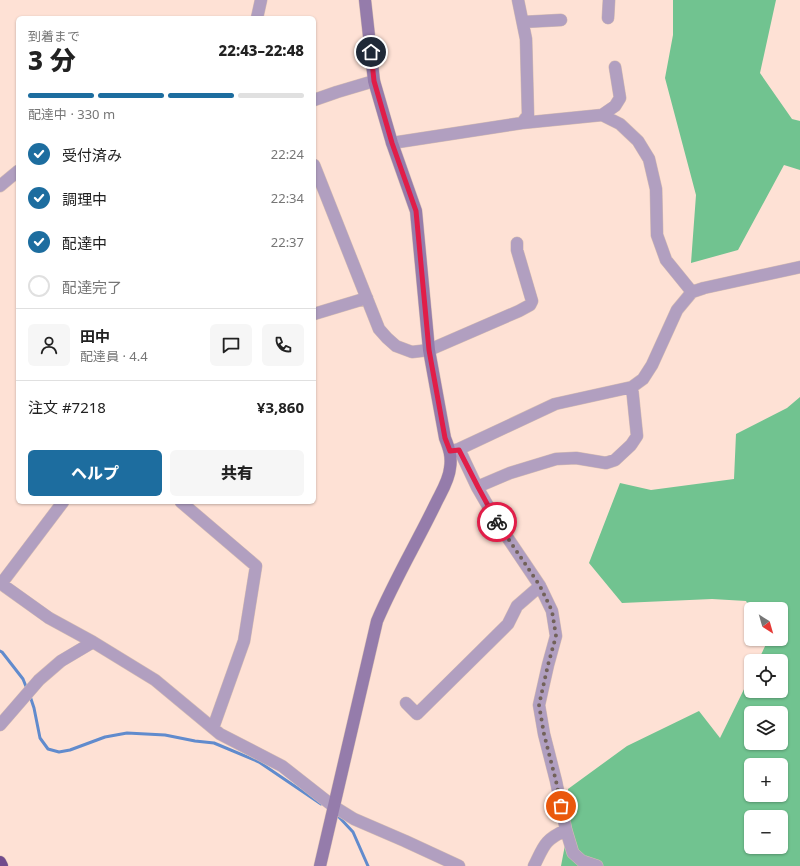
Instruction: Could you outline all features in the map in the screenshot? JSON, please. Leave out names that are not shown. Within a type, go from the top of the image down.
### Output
[{"type":"highway","points":[[0,862],[2,866]]},
{"type":"street","points":[[257,16],[261,0]]},
{"type":"street","points":[[365,0],[374,81],[392,143],[416,211],[429,350],[445,438],[455,450],[499,525],[540,586],[552,611],[556,636],[539,705],[544,734],[566,830],[573,853],[582,861],[597,866]]},
{"type":"street","points":[[518,0],[526,39],[528,115],[522,123]]},
{"type":"street","points":[[608,18],[609,0]]},
{"type":"street","points":[[522,22],[561,20]]},
{"type":"street","points":[[392,143],[522,123],[602,115],[615,106],[620,98],[615,67]]},
{"type":"street","points":[[316,99],[374,81]]},
{"type":"street","points":[[602,115],[620,124],[629,132],[638,141],[649,160],[656,189],[657,235],[666,260],[692,292]]},
{"type":"street","points":[[316,170],[379,329],[396,346],[412,352],[429,350],[520,311],[530,305],[532,301],[517,250],[517,243]]},
{"type":"street","points":[[0,186],[16,173]]},
{"type":"street","points":[[455,450],[555,404],[632,387],[643,379],[652,365],[677,310],[692,292],[800,267]]},
{"type":"street","points":[[316,313],[367,298]]},
{"type":"street","points":[[478,487],[510,473],[556,459],[576,458],[606,462],[615,460],[631,446],[637,436],[632,387]]},
{"type":"street","points":[[319,865],[376,621],[444,487],[455,450]]},
{"type":"street","points":[[61,504],[1,583],[49,618],[93,642],[155,680],[220,734],[282,766],[333,806],[354,819],[405,841],[443,862],[459,866]]},
{"type":"street","points":[[183,504],[256,566],[244,641],[213,728]]},
{"type":"street","points":[[406,703],[417,714],[508,624],[517,606],[540,586]]},
{"type":"street","points":[[0,725],[39,680],[60,661],[93,642]]},
{"type":"street","points":[[534,866],[546,842],[552,836],[566,830]]},
{"type":"green space","points":[[673,0],[776,0],[760,73],[792,119],[800,121],[800,170],[784,165],[738,250],[691,263],[696,195],[665,78],[673,35]]},
{"type":"green space","points":[[800,397],[800,866],[561,866],[569,824],[568,789],[627,746],[699,711],[720,738],[744,689],[744,698],[788,698],[788,654],[761,654],[765,646],[788,646],[788,602],[747,602],[712,599],[622,603],[589,563],[620,483],[651,490],[734,479],[736,434],[787,408]]},
{"type":"waterway","points":[[0,651],[23,679],[27,689]]},
{"type":"waterway","points":[[30,696],[40,738],[48,749],[59,752],[70,750],[105,737],[127,733],[165,735],[214,743],[259,762],[321,804]]},
{"type":"waterway","points":[[339,817],[353,832],[368,866]]},
{"type":"way so far","points":[[497,522],[540,586],[552,611],[556,636],[539,705],[544,734],[561,806]]},
{"type":"route","points":[[371,52],[374,81],[392,143],[416,211],[429,350],[445,438],[450,451],[459,450],[497,522]]}]
